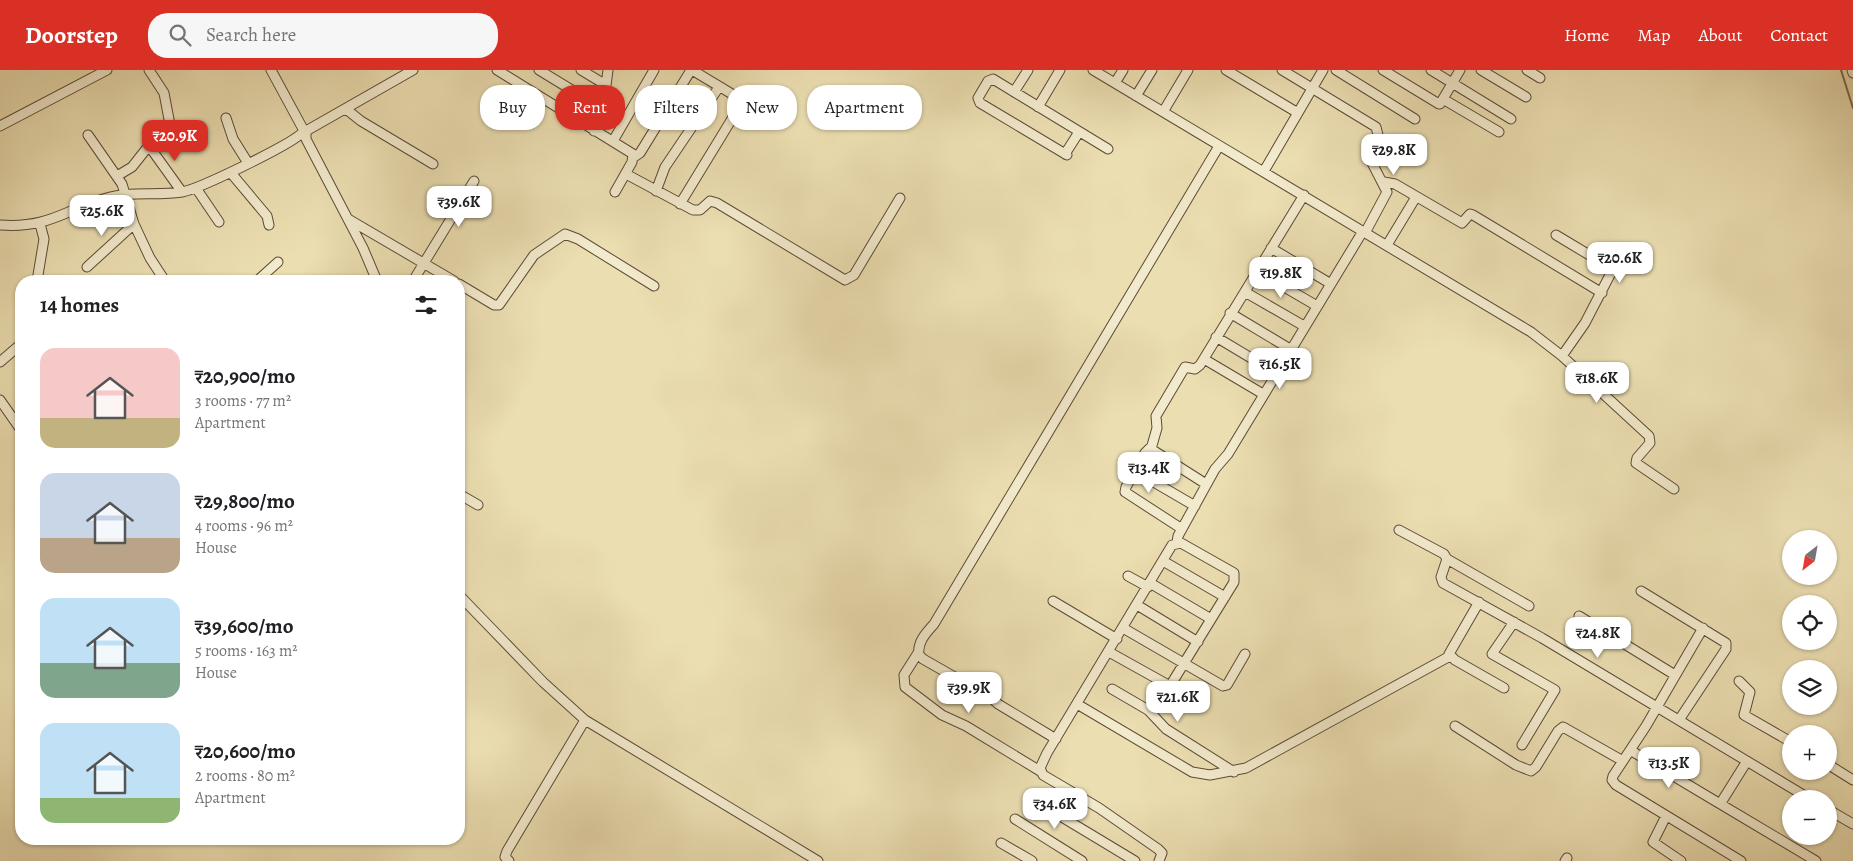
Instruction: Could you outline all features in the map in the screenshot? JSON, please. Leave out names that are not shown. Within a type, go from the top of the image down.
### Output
[{"type":"street","points":[[0,126],[107,70]]},
{"type":"street","points":[[117,176],[132,167],[149,146],[168,136],[171,130],[164,93],[150,70]]},
{"type":"street","points":[[271,70],[305,131],[306,139],[364,248],[375,275]]},
{"type":"street","points":[[0,219],[0,226],[40,224],[94,202],[126,195],[182,192],[196,188],[231,173],[413,70]]},
{"type":"street","points":[[539,70],[564,85]]},
{"type":"street","points":[[581,70],[606,85],[608,70]]},
{"type":"street","points":[[616,192],[634,157],[640,154],[692,70],[740,99],[740,106],[680,204]]},
{"type":"street","points":[[1014,92],[1028,70]]},
{"type":"street","points":[[1038,107],[1060,70]]},
{"type":"street","points":[[1094,70],[1531,332],[1562,356],[1648,436],[1650,443],[1637,458],[1636,464],[1674,489]]},
{"type":"street","points":[[1116,83],[1123,70]]},
{"type":"street","points":[[1136,96],[1152,70]]},
{"type":"street","points":[[1163,112],[1188,70]]},
{"type":"street","points":[[1226,70],[1298,113]]},
{"type":"street","points":[[1040,771],[1056,739],[1116,638],[1172,545],[1177,542],[1206,484],[1228,454],[1304,326],[1386,196],[1384,182],[1369,157],[1378,134],[1376,127],[1282,70]]},
{"type":"street","points":[[1264,171],[1323,70]]},
{"type":"street","points":[[1336,70],[1415,119]]},
{"type":"street","points":[[1383,70],[1440,104],[1499,132]]},
{"type":"street","points":[[1431,70],[1510,119]]},
{"type":"street","points":[[1440,104],[1460,70]]},
{"type":"street","points":[[1481,70],[1526,97]]},
{"type":"street","points":[[1527,70],[1540,78]]},
{"type":"street","points":[[501,71],[594,131],[628,150],[634,157]]},
{"type":"street","points":[[613,141],[650,71]]},
{"type":"street","points":[[1079,132],[1066,155],[978,101],[991,79],[1108,149]]},
{"type":"street","points":[[656,191],[665,167],[719,87]]},
{"type":"street","points":[[346,108],[361,121],[433,164]]},
{"type":"street","points":[[226,118],[233,139],[248,163]]},
{"type":"street","points":[[88,135],[117,176],[126,195],[134,224],[150,258],[161,275]]},
{"type":"street","points":[[149,146],[182,192]]},
{"type":"street","points":[[1159,861],[1162,853],[1158,849],[1040,771],[966,726],[938,713],[905,687],[904,675],[918,652],[924,634],[934,624],[1019,484],[1219,146]]},
{"type":"street","points":[[231,173],[266,216],[269,225]]},
{"type":"street","points":[[626,174],[680,204],[698,211],[710,201],[715,202],[845,280],[854,276],[900,198]]},
{"type":"street","points":[[417,275],[474,181]]},
{"type":"street","points":[[1384,182],[1395,184],[1462,222],[1470,214],[1475,216],[1602,293]]},
{"type":"street","points":[[196,188],[219,222]]},
{"type":"street","points":[[1182,529],[1126,493],[1126,487],[1150,448],[1156,431],[1156,416],[1170,390],[1185,367],[1195,369],[1204,359],[1304,195]]},
{"type":"street","points":[[1387,245],[1416,197]]},
{"type":"street","points":[[348,219],[443,275]]},
{"type":"street","points":[[37,275],[44,244],[40,224]]},
{"type":"street","points":[[87,267],[134,224]]},
{"type":"street","points":[[465,288],[494,305],[499,305],[534,255],[565,234],[600,252],[654,286]]},
{"type":"street","points":[[1556,235],[1611,269],[1612,275],[1562,356]]},
{"type":"street","points":[[1271,248],[1331,284]]},
{"type":"street","points":[[264,275],[278,262]]},
{"type":"street","points":[[1257,271],[1317,306]]},
{"type":"street","points":[[1245,292],[1304,326]]},
{"type":"street","points":[[1230,314],[1290,349]]},
{"type":"street","points":[[1216,337],[1276,373]]},
{"type":"street","points":[[0,362],[15,349]]},
{"type":"street","points":[[1204,359],[1263,394]]},
{"type":"street","points":[[0,400],[15,421]]},
{"type":"street","points":[[1150,448],[1206,484]]},
{"type":"street","points":[[1135,471],[1195,506]]},
{"type":"street","points":[[465,497],[478,504]]},
{"type":"street","points":[[1399,530],[1441,552],[1447,559],[1529,606]]},
{"type":"street","points":[[1109,652],[1170,686],[1198,642],[1234,582],[1234,573],[1177,542]]},
{"type":"street","points":[[1447,559],[1441,576],[1443,583],[1514,622],[1795,790]]},
{"type":"street","points":[[1163,560],[1225,597]]},
{"type":"street","points":[[1128,576],[1149,585],[1211,619]]},
{"type":"street","points":[[1641,591],[1724,641],[1727,646],[1679,720]]},
{"type":"street","points":[[465,601],[543,682],[585,720],[818,861]]},
{"type":"street","points":[[1052,601],[1116,638]]},
{"type":"street","points":[[1450,656],[1451,647],[1479,602]]},
{"type":"street","points":[[1137,605],[1198,642]]},
{"type":"street","points":[[1578,616],[1676,675]]},
{"type":"street","points":[[1514,622],[1492,654],[1555,690],[1522,745]]},
{"type":"street","points":[[1123,628],[1221,686],[1226,686],[1245,654]]},
{"type":"street","points":[[1703,628],[1657,707],[1612,776],[1614,783],[1741,861]]},
{"type":"street","points":[[918,652],[921,657],[953,677],[979,685],[998,704],[1056,739]]},
{"type":"street","points":[[1450,656],[1504,688]]},
{"type":"street","points":[[1077,704],[1192,772],[1205,775],[1234,772],[1254,764],[1368,699],[1450,656]]},
{"type":"street","points":[[1739,681],[1750,692],[1744,715],[1782,737]]},
{"type":"street","points":[[1112,689],[1148,710],[1166,729],[1234,772]]},
{"type":"street","points":[[509,861],[505,857],[507,851],[585,720]]},
{"type":"street","points":[[1455,726],[1516,765],[1531,771],[1536,767],[1562,727],[1623,761]]},
{"type":"street","points":[[1630,750],[1816,861]]},
{"type":"street","points":[[1722,805],[1722,801],[1746,761]]},
{"type":"street","points":[[1837,770],[1853,780]]},
{"type":"street","points":[[1057,814],[1135,861]]},
{"type":"street","points":[[1837,815],[1853,824]]},
{"type":"street","points":[[1666,816],[1653,842],[1680,861]]},
{"type":"street","points":[[1014,819],[1082,861]]},
{"type":"street","points":[[1001,843],[1032,861]]},
{"type":"waterway","points":[[1841,70],[1853,108]]}]
